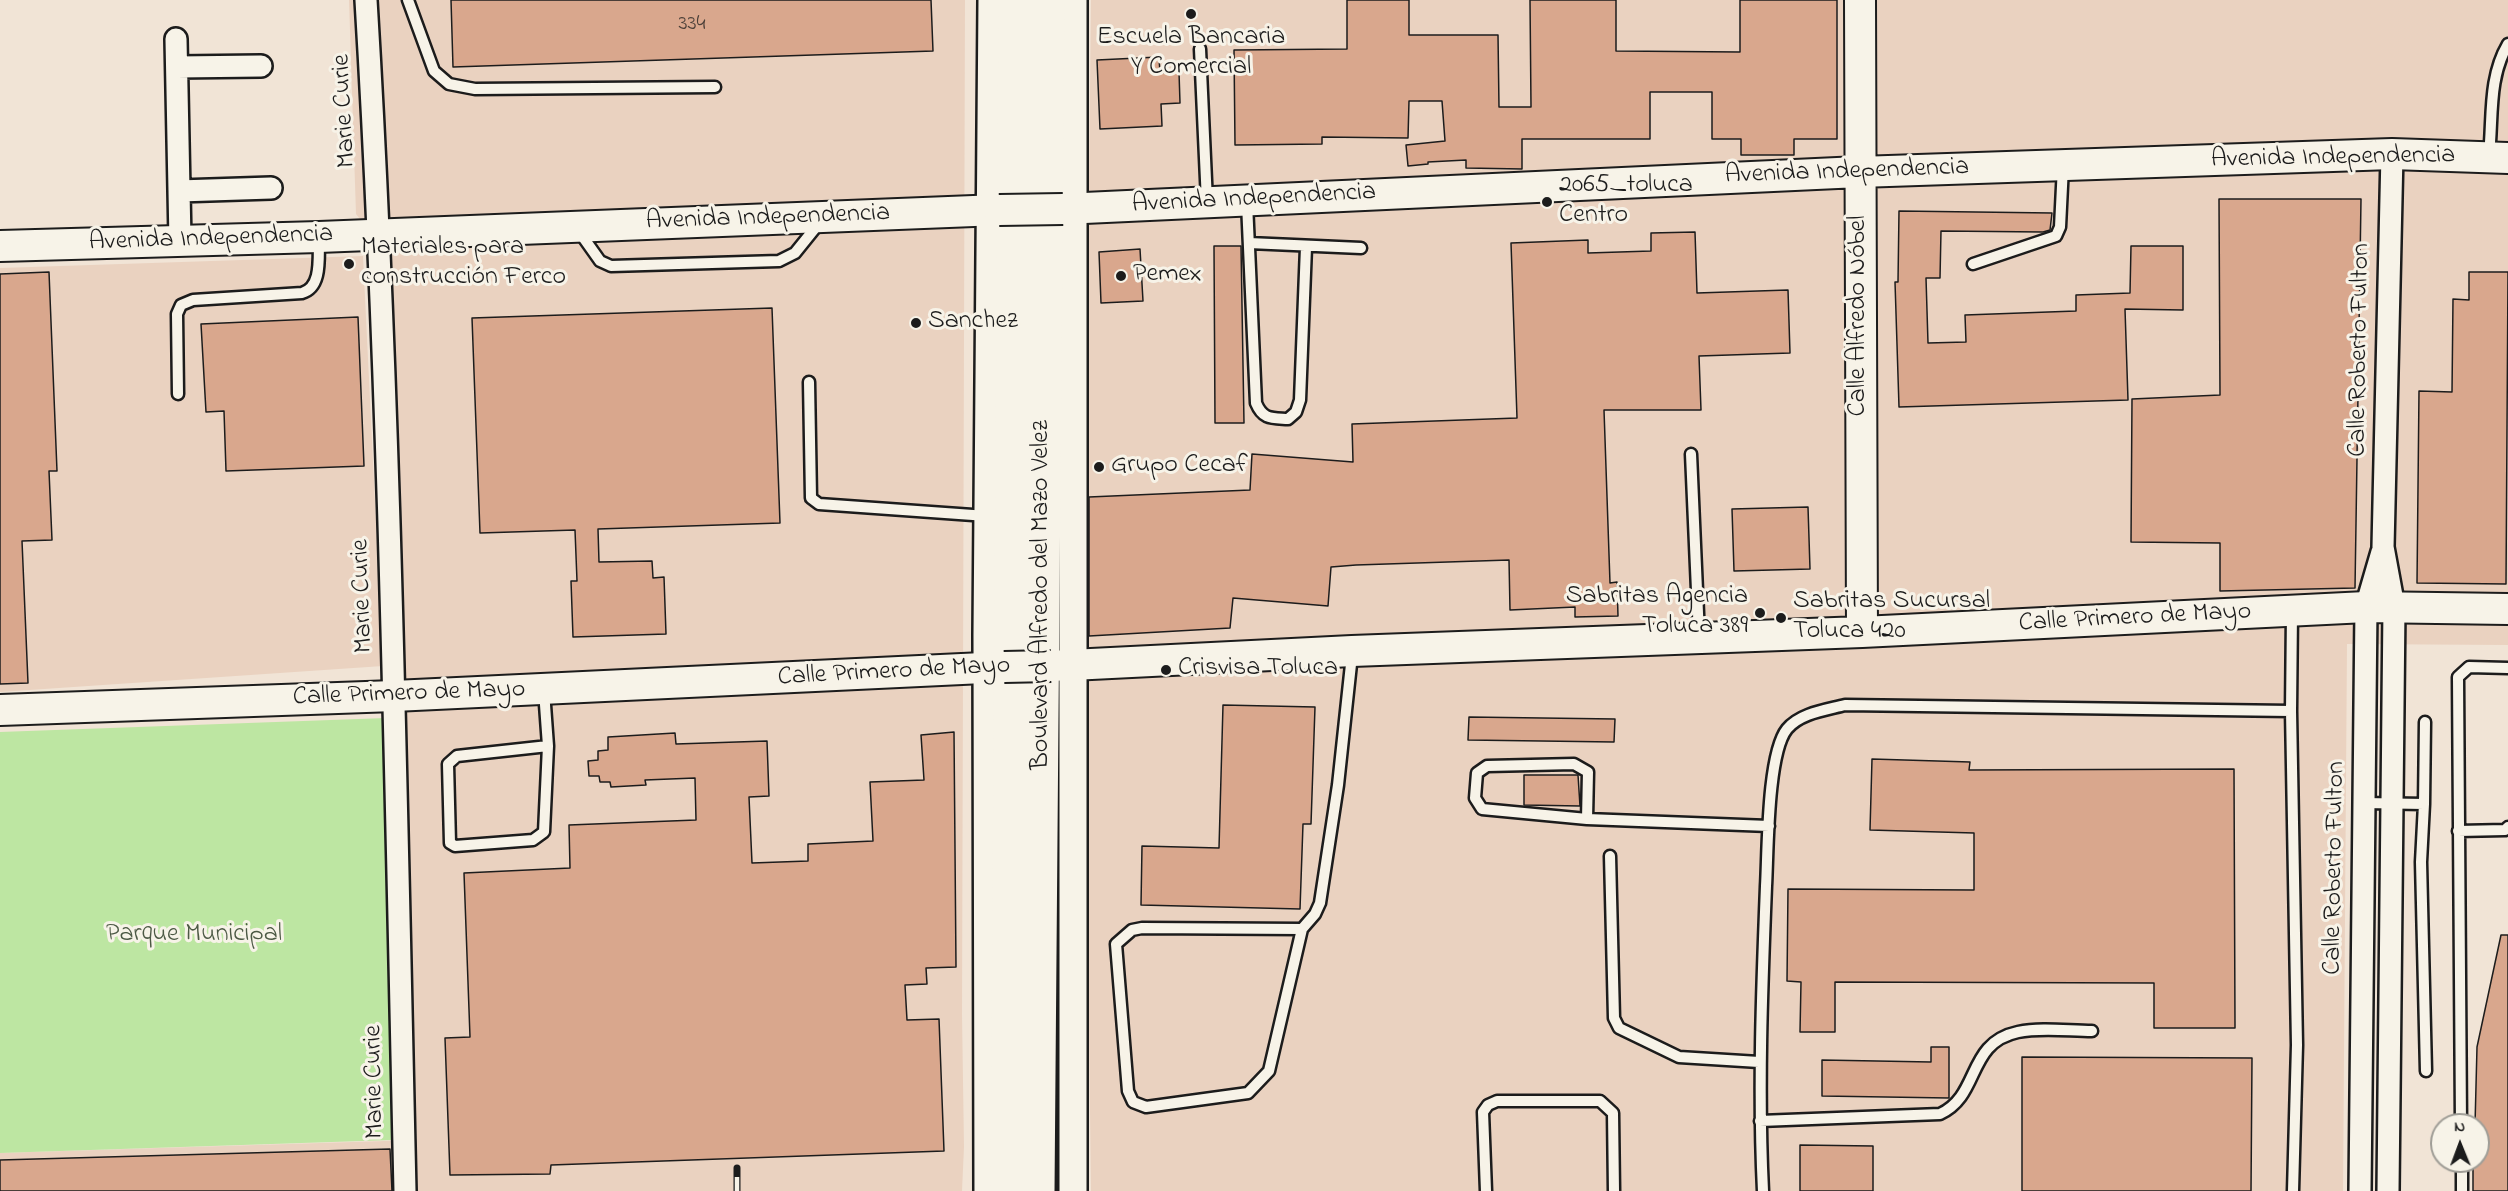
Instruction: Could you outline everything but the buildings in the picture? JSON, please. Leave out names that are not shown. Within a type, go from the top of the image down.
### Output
[{"type":"main road","name":"Boulevard Alfredo del Mazo Velez","points":[[1007,1191],[1015,0]]},
{"type":"main road","name":"Boulevard Alfredo del Mazo Velez","points":[[1038,1191],[1048,0]]},
{"type":"main road","name":"Calle Alfredo Nóbel","points":[[1860,0],[1862,632]]},
{"type":"main road","name":"Avenida Independencia","points":[[0,246],[319,237],[1068,208],[1859,172],[2392,154],[2499,158]]},
{"type":"main road","name":"Calle Primero de Mayo","points":[[0,710],[544,690],[1352,651],[1699,639],[2380,607],[2508,609]]},
{"type":"street","name":"Marie Curie","points":[[366,0],[380,234],[394,696],[405,1191]]},
{"type":"street","points":[[988,1191],[996,668],[987,634],[994,210],[992,0]]},
{"type":"street","name":"Boulevard Alfredo del Mazo Velez","points":[[1073,0],[1061,665],[1074,1191]]},
{"type":"street","points":[[176,39],[180,241]]},
{"type":"street","points":[[177,67],[261,66]]},
{"type":"street","name":"Calle Roberto Fulton","points":[[2360,1191],[2364,803],[2383,548],[2392,154]]},
{"type":"street","points":[[179,191],[271,188]]},
{"type":"street","name":"Calle Roberto Fulton","points":[[2380,607],[2392,804],[2388,1191]]},
{"type":"lane","points":[[408,0],[434,71],[449,84],[475,89],[715,87]]},
{"type":"lane","points":[[2499,158],[2494,79],[2498,60],[2508,44]]},
{"type":"lane","points":[[1200,48],[1207,202]]},
{"type":"lane","points":[[1973,264],[2056,236],[2061,227],[2062,165]]},
{"type":"lane","points":[[1247,200],[1256,404],[1266,418],[1288,419],[1296,412],[1300,400],[1306,247]]},
{"type":"lane","points":[[576,227],[600,261],[611,266],[779,261],[795,253],[824,217]]},
{"type":"lane","points":[[178,394],[177,314],[181,305],[193,300],[311,291],[316,284],[319,237]]},
{"type":"lane","points":[[1250,243],[1361,248]]},
{"type":"lane","points":[[809,382],[811,498],[819,504],[988,516]]},
{"type":"lane","points":[[1691,454],[1699,639]]},
{"type":"lane","points":[[2292,611],[2291,711],[2297,1045],[2293,1191]]},
{"type":"lane","points":[[1302,929],[1142,928],[1124,935],[1116,944],[1128,1091],[1132,1102],[1146,1107],[1248,1093],[1261,1082],[1269,1071],[1302,929],[1315,914],[1320,903],[1338,785],[1352,651]]},
{"type":"lane","points":[[2461,1113],[2458,677],[2469,667],[2508,668]]},
{"type":"lane","points":[[544,690],[548,746],[544,832],[540,837],[492,844],[455,846],[450,843],[448,764],[452,759],[457,756],[548,746]]},
{"type":"lane","points":[[1763,1191],[1759,1062],[1769,826],[1776,756],[1787,729],[1810,714],[1845,705],[2291,711]]},
{"type":"lane","points":[[2425,722],[2421,862],[2426,1071]]},
{"type":"lane","points":[[1587,819],[1588,772],[1582,767],[1574,764],[1487,766],[1477,773],[1475,798],[1482,809],[1587,819],[1769,826]]},
{"type":"lane","points":[[2364,803],[2424,804]]},
{"type":"lane","points":[[2458,831],[2505,830],[2508,827]]},
{"type":"lane","points":[[1610,856],[1614,1018],[1619,1028],[1679,1057],[1759,1062]]},
{"type":"lane","points":[[1760,1121],[1940,1114],[1960,1101],[1984,1051],[2001,1038],[2019,1031],[2092,1031]]},
{"type":"lane","points":[[1486,1191],[1483,1112],[1488,1105],[1497,1101],[1600,1101],[1613,1113],[1614,1191]]},
{"type":"lane","points":[[2462,1173],[2462,1191]]},
{"type":"shaded area","points":[[349,0],[965,0],[962,1014],[964,1147],[962,1191],[0,1191],[0,1153],[417,1140],[373,235],[356,214]]},
{"type":"shaded area","points":[[1091,0],[2508,0],[2508,645],[2347,644],[2343,1191],[1091,1191],[1084,631]]},
{"type":"shaded area","points":[[363,256],[383,666],[0,692],[0,268]]},
{"type":"green space","name":"Parque Municipal","points":[[386,718],[392,1140],[0,1153],[0,732]]},
{"type":"railway","points":[[737,1168],[737,1191]]},
{"type":"place","name":"Escuela Bancaria Y Comercial","points":[[1191,14]]},
{"type":"place","name":"2065_toluca Centro","points":[[1547,202]]},
{"type":"place","name":"Materiales para construcción Ferco","points":[[349,264]]},
{"type":"place","name":"Pemex","points":[[1121,276]]},
{"type":"place","name":"Sanchez","points":[[916,323]]},
{"type":"place","name":"Grupo Cecaf","points":[[1099,467]]},
{"type":"place","name":"Sabritas Agencia Toluca 389","points":[[1760,613]]},
{"type":"place","name":"Sabritas Sucursal Toluca 420","points":[[1781,618]]},
{"type":"place","name":"Crisvisa Toluca","points":[[1166,670]]}]
